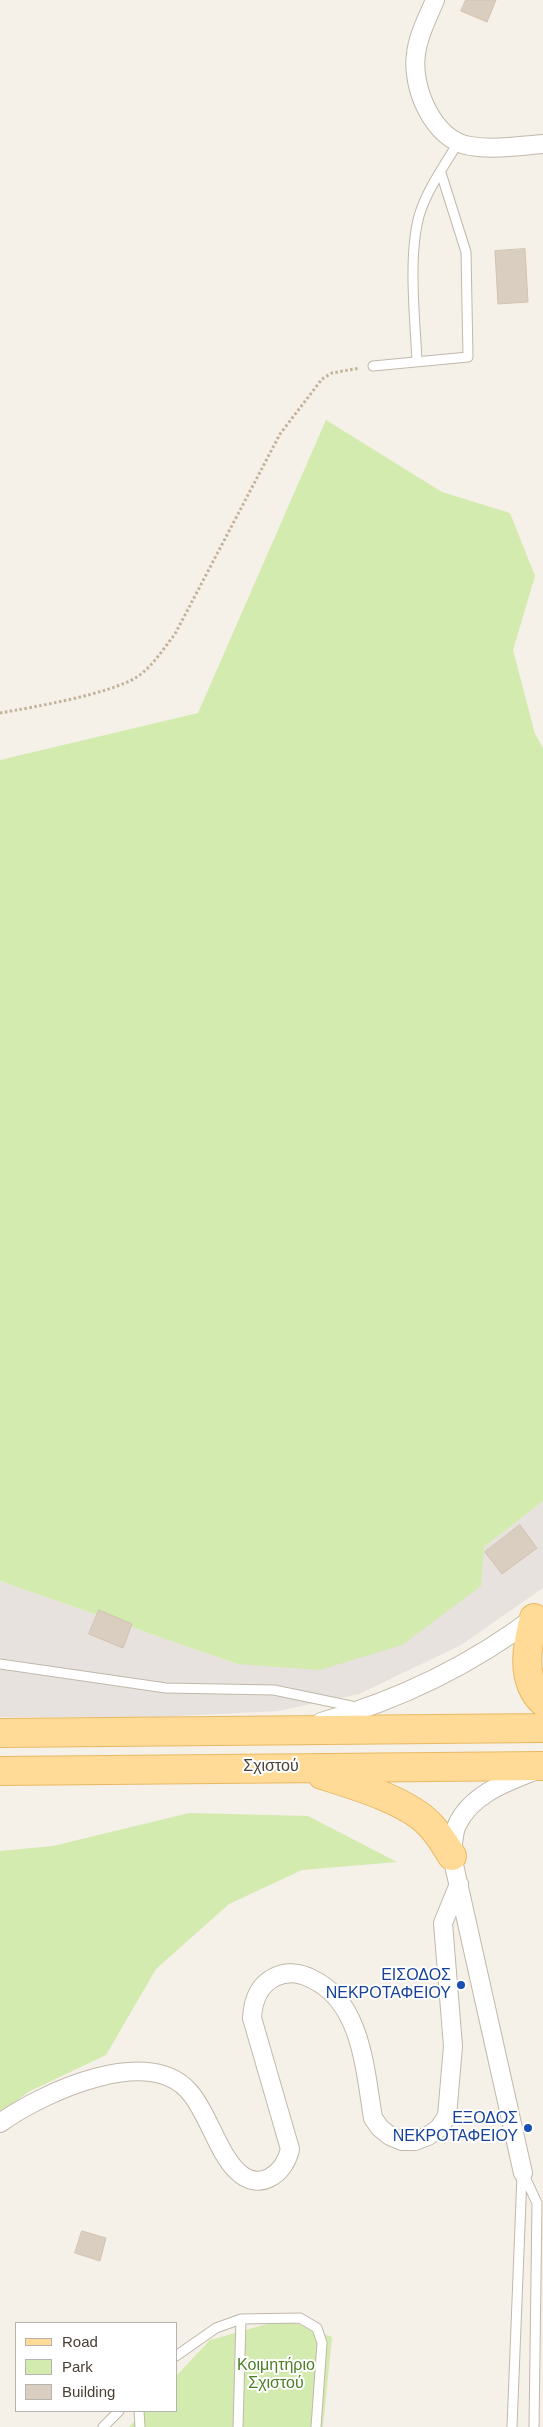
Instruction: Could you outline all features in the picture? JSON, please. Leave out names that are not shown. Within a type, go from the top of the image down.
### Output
[{"type":"main road","points":[[538,1614],[528,1641],[527,1673],[537,1696],[543,1702]]},
{"type":"main road","points":[[0,1733],[543,1728]]},
{"type":"main road","points":[[296,1767],[372,1791],[393,1801],[431,1826],[452,1856]]},
{"type":"main road","name":"Σχιστού","points":[[0,1771],[296,1767],[543,1767]]},
{"type":"street","points":[[435,0],[415,55],[418,86],[428,115],[448,135],[468,146],[491,148],[543,144]]},
{"type":"street","points":[[296,1729],[366,1709],[420,1687],[488,1651],[538,1614]]},
{"type":"street","points":[[522,2173],[452,1856],[456,1826],[470,1804],[500,1784],[543,1767]]},
{"type":"street","points":[[0,2123],[32,2103],[87,2081],[113,2073],[136,2071],[158,2074],[176,2082],[192,2094],[237,2171],[255,2180],[274,2176],[283,2168],[290,2149],[252,2018],[252,2005],[257,1993],[265,1983],[276,1976],[288,1973],[302,1974],[326,1986],[346,2011],[358,2038],[373,2118],[380,2128],[390,2136],[402,2140],[415,2141],[428,2136],[439,2128],[447,2116],[450,2099],[453,2046],[443,1923],[459,1884]]},
{"type":"lane","points":[[418,361],[414,293],[416,236],[420,215],[459,141]]},
{"type":"lane","points":[[373,366],[468,357],[466,252],[441,173]]},
{"type":"lane","points":[[0,1664],[166,1688],[274,1690],[366,1709]]},
{"type":"lane","points":[[512,2427],[522,2173]]},
{"type":"lane","points":[[522,2173],[537,2203],[534,2427]]},
{"type":"lane","points":[[178,2355],[216,2328],[241,2319],[300,2318],[317,2328],[322,2342],[316,2427]]},
{"type":"lane","points":[[238,2427],[241,2319]]},
{"type":"lane","points":[[103,2427],[118,2412]]},
{"type":"lane","points":[[139,2412],[140,2427]]},
{"type":"path","points":[[0,713],[112,688],[136,677],[154,662],[175,634],[280,434],[302,404],[322,380],[332,373],[373,366]]},
{"type":"shaded area","points":[[543,1501],[543,1588],[461,1645],[359,1694],[278,1711],[157,1717],[0,1717],[0,1581],[237,1664],[484,1547]]},
{"type":"green space","points":[[326,420],[442,492],[510,513],[535,576],[513,650],[535,734],[543,748],[543,1501],[484,1547],[481,1586],[402,1645],[320,1670],[237,1664],[0,1581],[0,760],[198,713]]},
{"type":"green space","points":[[189,1813],[308,1816],[397,1862],[302,1870],[229,1904],[156,1969],[106,2055],[28,2092],[0,2114],[0,1851],[53,1846]]},
{"type":"green space","name":"Κοιμητήριο Σχιστού","points":[[285,2319],[332,2337],[323,2427],[129,2427],[143,2412],[178,2412],[178,2374],[210,2340]]},
{"type":"building","points":[[466,0],[496,0],[487,22],[461,11]]},
{"type":"building","points":[[525,249],[528,302],[498,304],[495,251]]},
{"type":"building","points":[[520,1525],[537,1548],[502,1574],[485,1552]]},
{"type":"building","points":[[99,1610],[132,1624],[123,1648],[89,1634]]},
{"type":"building","points":[[82,2231],[106,2238],[100,2261],[75,2253]]},
{"type":"place","name":"ΕΙΣΟΔΟΣ ΝΕΚΡΟΤΑΦΕΙΟΥ","points":[[461,1985]]},
{"type":"place","name":"ΕΞΟΔΟΣ ΝΕΚΡΟΤΑΦΕΙΟΥ","points":[[528,2128]]}]
